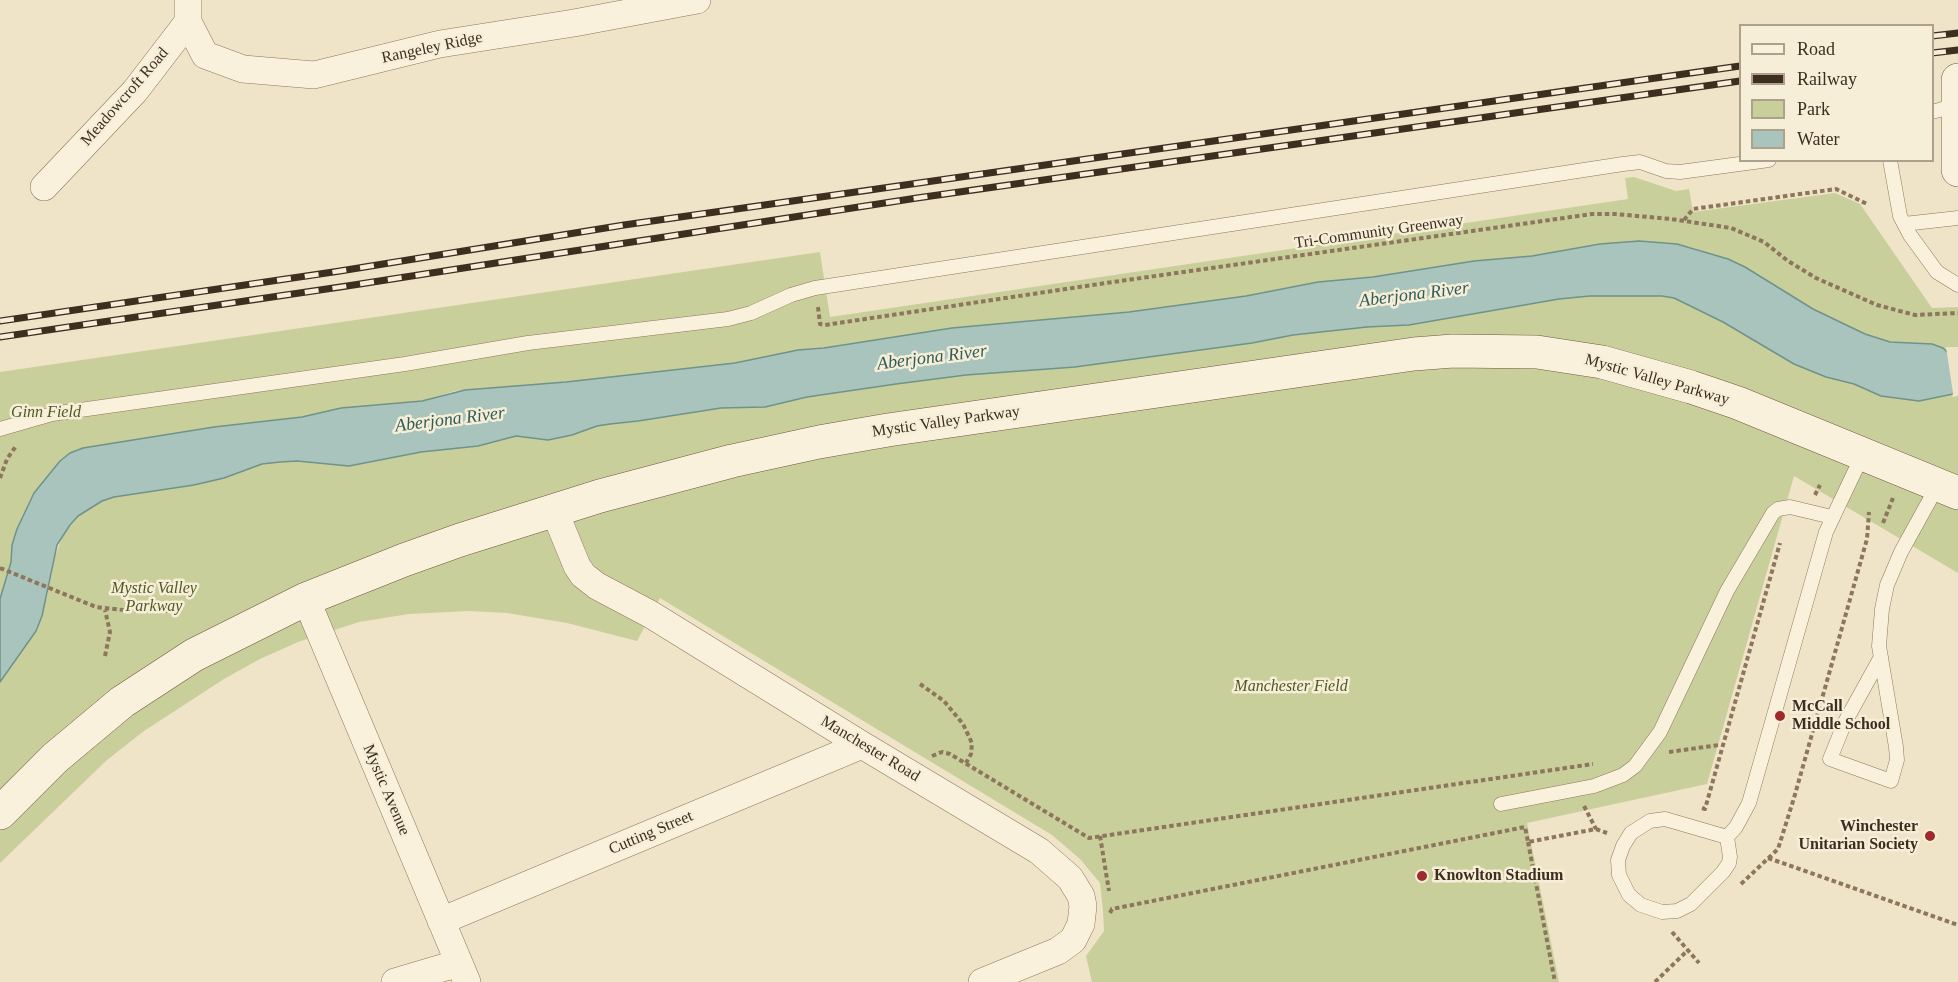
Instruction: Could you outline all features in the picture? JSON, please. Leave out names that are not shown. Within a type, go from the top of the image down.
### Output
[{"type":"main road","points":[[1949,99],[1958,171]]},
{"type":"main road","name":"Mystic Valley Parkway","points":[[0,813],[62,752],[122,702],[169,669],[202,650],[306,599],[413,556],[554,510],[704,468],[850,436],[1414,354],[1453,351],[1537,352],[1622,367],[1723,398],[1948,489]]},
{"type":"street","name":"Rangeley Ridge","points":[[188,11],[205,55],[243,69],[314,75],[440,44],[574,23],[697,0]]},
{"type":"street","name":"Meadowcroft Road","points":[[44,187],[135,91],[188,11]]},
{"type":"street","name":"Manchester Road","points":[[554,510],[577,566],[597,586],[650,614],[1051,859],[1077,887],[1081,896],[1083,915]]},
{"type":"street","name":"Mystic Avenue","points":[[306,599],[463,973]]},
{"type":"street","name":"Cutting Street","points":[[441,921],[862,745]]},
{"type":"street","points":[[982,982],[1066,945],[1077,932],[1083,915]]},
{"type":"street","points":[[395,982],[463,973]]},
{"type":"lane","points":[[0,429],[52,414],[405,364],[528,343],[728,319],[752,314],[791,295],[815,288],[1629,163],[1640,162],[1666,171],[1680,172],[1754,162]]},
{"type":"lane","points":[[1890,162],[1898,206],[1904,225],[1937,272],[1958,285]]},
{"type":"lane","points":[[1904,225],[1958,218]]},
{"type":"lane","points":[[1726,837],[1741,819],[1752,795],[1832,517],[1863,454]]},
{"type":"lane","points":[[1881,657],[1845,722],[1830,759],[1891,781],[1897,760],[1896,739],[1881,657],[1880,621],[1884,597],[1901,552],[1948,489]]},
{"type":"lane","points":[[1501,804],[1576,790],[1623,775],[1644,756],[1665,722],[1727,591],[1773,513],[1778,509],[1790,507],[1832,517]]},
{"type":"lane","points":[[1673,820],[1726,837],[1730,857],[1726,867],[1697,899],[1684,908],[1669,912],[1647,909],[1629,896],[1621,882],[1618,860],[1623,846],[1637,828],[1650,821],[1673,820]]},
{"type":"path","points":[[1684,220],[1693,209],[1836,189],[1867,204]]},
{"type":"path","name":"Tri-Community Greenway","points":[[815,288],[820,324],[825,325],[1130,279],[1592,214],[1630,214],[1731,228],[1752,236],[1816,279],[1890,310],[1915,315],[1958,314]]},
{"type":"path","points":[[1883,523],[1897,489]]},
{"type":"path","points":[[1,569],[88,605],[105,609],[172,611]]},
{"type":"path","points":[[105,609],[110,632],[105,656]]},
{"type":"path","points":[[920,684],[944,701],[963,723],[972,743],[971,754],[966,763]]},
{"type":"path","points":[[1644,756],[1719,745]]},
{"type":"path","points":[[913,775],[924,761],[942,752],[950,754],[1089,838],[1598,763]]},
{"type":"path","points":[[1083,915],[1110,913],[1112,909],[1525,827],[1555,982]]},
{"type":"path","points":[[1528,842],[1596,830],[1607,833]]},
{"type":"path","points":[[1100,836],[1112,909]]},
{"type":"path","points":[[1768,858],[1958,925]]},
{"type":"path","points":[[1672,932],[1699,963]]},
{"type":"path","points":[[1655,982],[1688,950]]},
{"type":"green space","name":"Ginn Field","points":[[1634,177],[1676,191],[1689,189],[1693,212],[1835,193],[1860,204],[1932,308],[1958,307],[1958,350],[1947,352],[1932,344],[1890,342],[1865,334],[1813,309],[1745,267],[1694,248],[1677,244],[1639,241],[1600,244],[1532,256],[1318,282],[1246,296],[1129,312],[952,328],[798,350],[735,363],[566,382],[455,391],[422,401],[341,408],[302,417],[230,425],[83,448],[70,453],[51,473],[29,503],[12,545],[11,562],[0,599],[0,372],[820,252],[830,317],[1628,199],[1625,178]]},
{"type":"green space","name":"Manchester Field","points":[[1590,296],[1674,298],[1723,322],[1794,364],[1854,384],[1881,396],[1919,401],[1958,393],[1958,573],[1794,476],[1707,784],[1527,823],[1559,982],[1092,982],[1086,956],[1104,931],[1103,911],[1100,883],[1080,859],[1052,835],[660,598],[637,641],[567,623],[507,613],[469,611],[409,614],[359,622],[298,642],[224,679],[144,731],[107,760],[0,863],[0,682],[36,631],[47,597],[54,559],[63,535],[78,516],[102,501],[114,497],[194,485],[224,478],[262,464],[297,461],[349,466],[421,452],[478,445],[516,436],[548,440],[597,426],[721,408],[765,407],[807,397],[966,375],[1075,367],[1252,343],[1293,335],[1409,325],[1559,299]]},
{"type":"water","name":"Aberjona River","points":[[1639,241],[1677,244],[1728,259],[1813,309],[1865,334],[1890,342],[1932,344],[1947,352],[1958,350],[1958,393],[1919,401],[1881,396],[1854,384],[1826,377],[1794,364],[1723,322],[1674,298],[1590,296],[1559,299],[1409,325],[1293,335],[1252,343],[1075,367],[966,375],[807,397],[765,407],[721,408],[597,426],[548,440],[516,436],[478,446],[421,452],[349,466],[297,461],[262,464],[224,478],[194,485],[114,497],[102,501],[78,516],[57,545],[42,616],[36,631],[0,682],[0,599],[11,562],[12,545],[17,529],[34,493],[60,461],[70,453],[83,448],[214,427],[302,417],[341,408],[422,401],[465,390],[566,382],[735,363],[798,350],[952,328],[1129,312],[1246,296],[1318,282],[1373,277],[1474,261],[1532,256],[1600,244]]},
{"type":"pier","points":[[1946,347],[1958,347],[1958,396],[1952,397]]},
{"type":"railway","points":[[1934,36],[1958,33]]},
{"type":"railway","points":[[1934,53],[1958,50]]},
{"type":"railway","points":[[0,321],[340,271],[624,225],[1739,66]]},
{"type":"railway","points":[[0,337],[917,198],[1739,81]]},
{"type":"place","name":"McCall Middle School","points":[[1780,716]]},
{"type":"place","name":"Winchester Unitarian Society","points":[[1930,836]]},
{"type":"place","name":"Knowlton Stadium","points":[[1422,876]]}]
